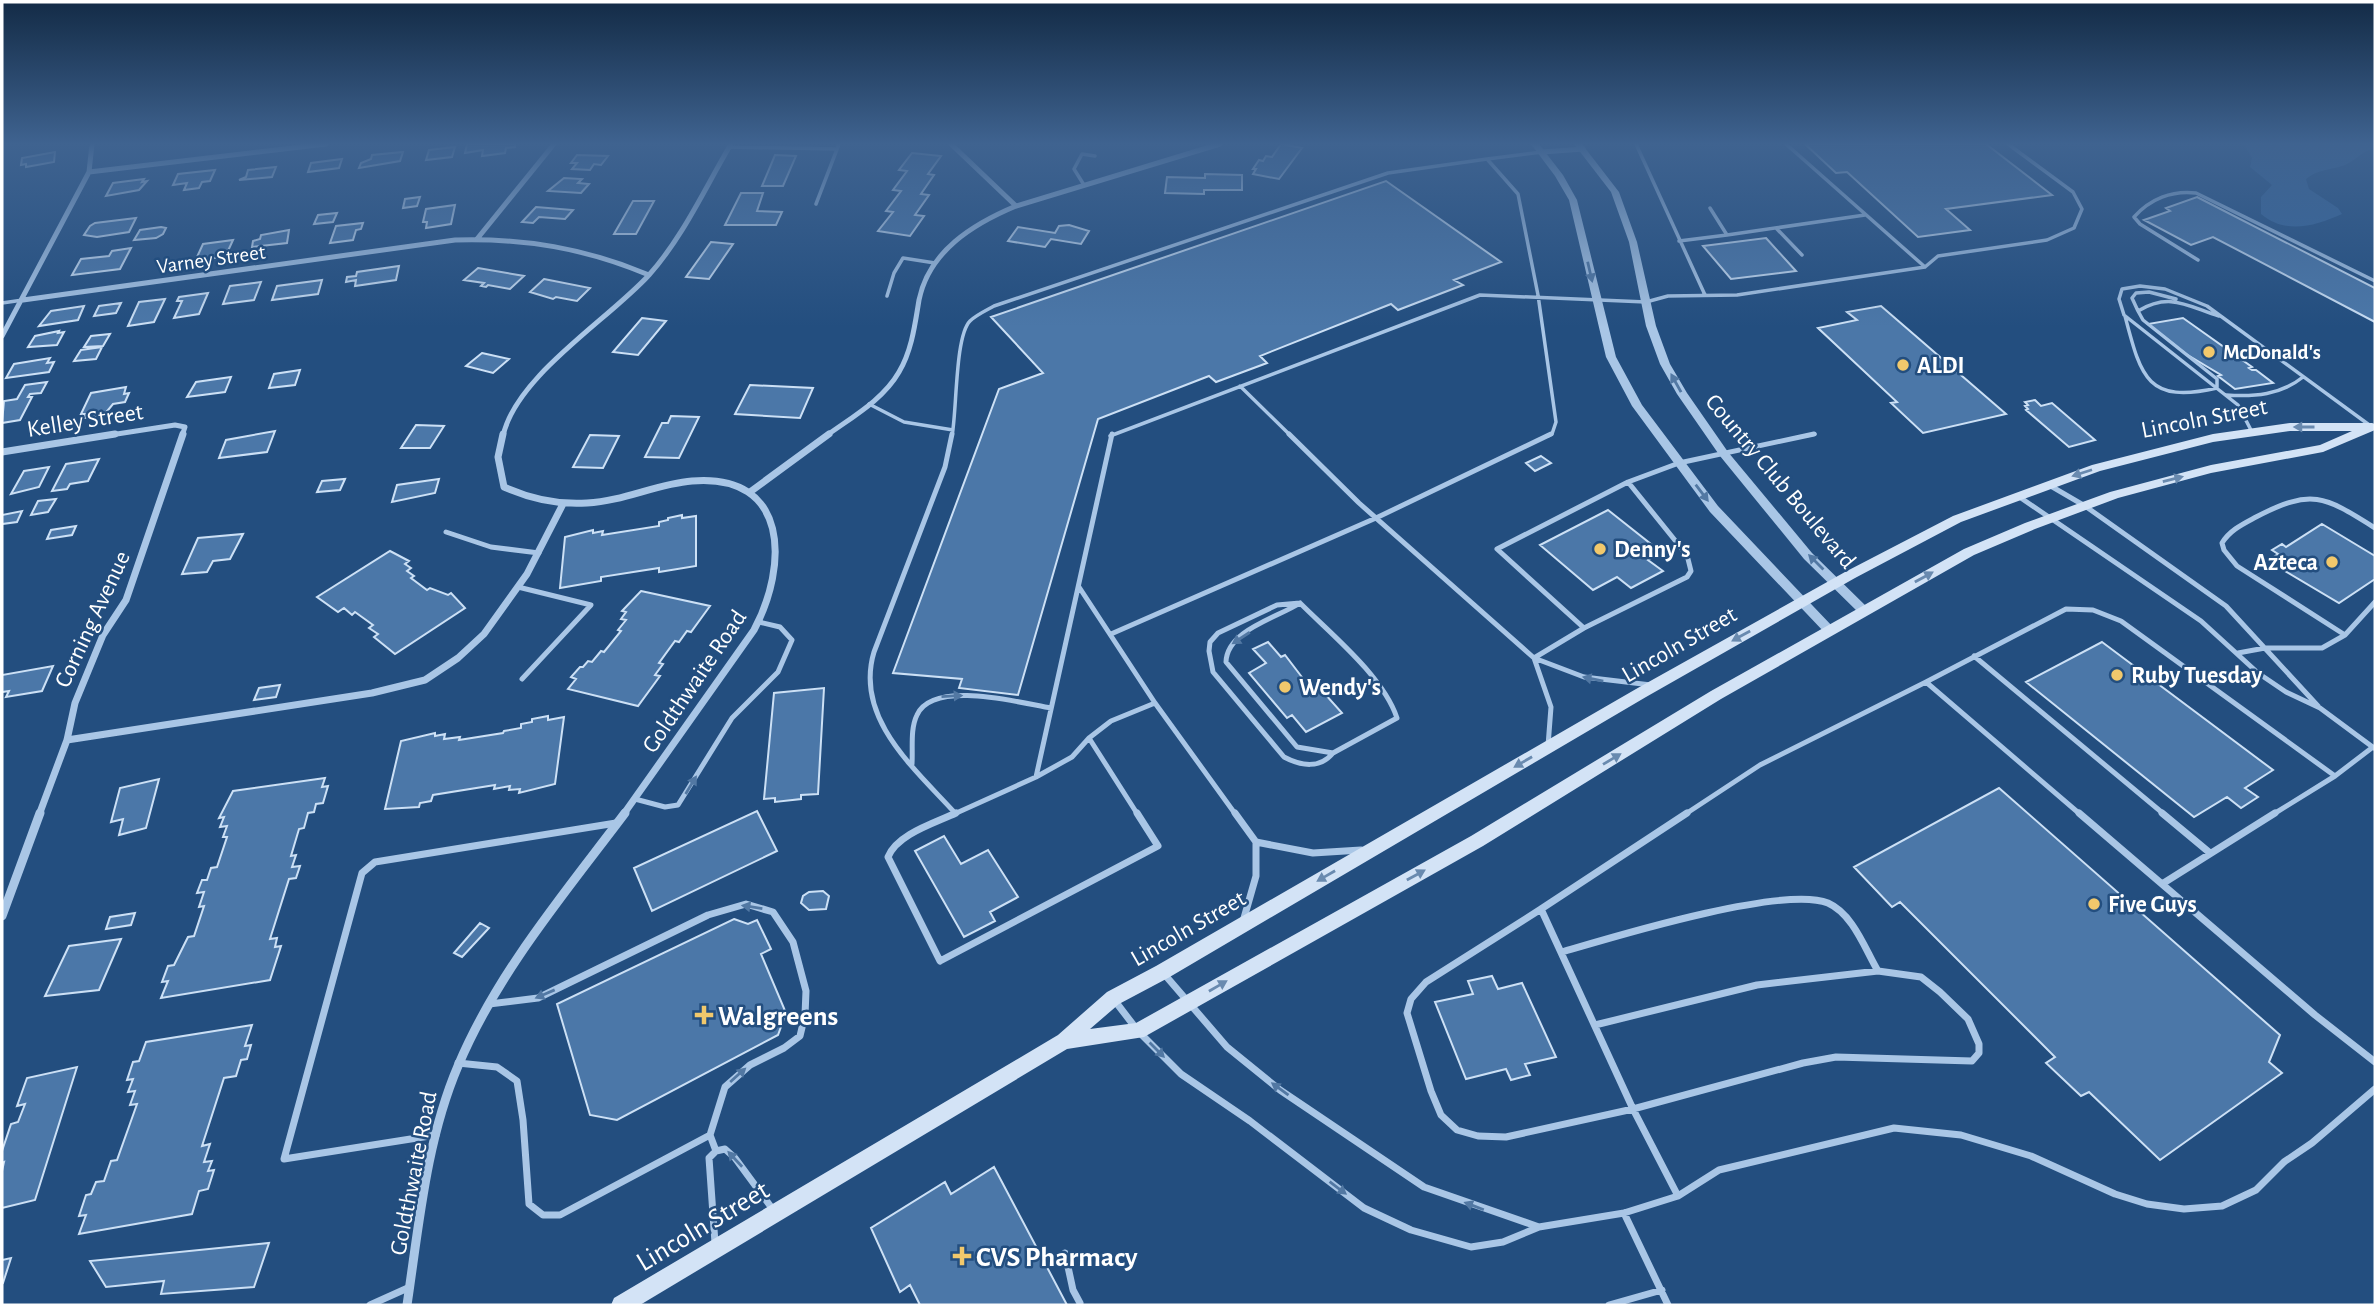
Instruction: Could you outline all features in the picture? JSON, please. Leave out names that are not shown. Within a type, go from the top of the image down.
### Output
[{"type":"main road","name":"Lincoln Street","points":[[621,1305],[644,1299],[715,1249],[1064,1041],[1113,998],[1655,685],[1956,519],[2048,484],[2145,454],[2290,427],[2374,426]]},
{"type":"main road","name":"Lincoln Street","points":[[1064,1041],[1138,1031],[1477,841],[1716,695],[1969,552],[2085,506],[2161,481],[2323,448],[2374,426]]},
{"type":"street","points":[[2,336],[72,205]]},
{"type":"street","points":[[477,239],[505,205]]},
{"type":"street","points":[[697,205],[649,275],[527,389],[509,417],[496,452],[497,470],[504,487],[534,500],[563,504],[604,501],[684,481],[705,480],[750,492],[869,404],[892,383],[903,368],[915,327],[923,282],[935,263],[950,246],[972,230],[1019,205]]},
{"type":"street","points":[[1574,205],[1611,356],[1627,390],[1714,509],[1829,630]]},
{"type":"street","name":"Country Club Boulevard","points":[[1619,205],[1633,242],[1651,326],[1665,364],[1682,394],[1724,454],[1808,556],[1864,611]]},
{"type":"street","name":"Varney Street","points":[[23,300],[477,239],[538,241],[565,245],[619,261],[649,275]]},
{"type":"street","name":"Kelley Street","points":[[2,452],[175,425]]},
{"type":"street","name":"Corning Avenue","points":[[2,916],[67,740],[71,713],[86,673],[103,635],[126,600],[138,570],[181,444],[185,428],[175,425]]},
{"type":"street","name":"Goldthwaite Road","points":[[407,1305],[436,1135],[444,1100],[458,1063],[489,1004],[539,928],[675,746],[759,621],[772,584],[775,542],[770,517],[762,503],[750,492]]},
{"type":"street","points":[[67,740],[372,693],[425,680],[458,658],[484,634],[519,587],[563,504]]},
{"type":"lane","points":[[955,813],[884,727],[869,683],[871,662],[945,467],[956,415],[960,343],[969,321],[994,306],[1293,205]]},
{"type":"lane","points":[[1111,634],[1376,518],[1552,434],[1555,430],[1538,295],[1520,205]]},
{"type":"lane","points":[[1663,205],[1705,295]]},
{"type":"lane","points":[[1854,205],[1925,267]]},
{"type":"lane","points":[[1036,776],[1080,587],[1110,435],[1468,298],[1492,294],[1538,295],[1646,302],[1668,296],[1737,295],[1925,267],[1938,256],[2047,240],[2074,228],[2082,209],[2080,205]]},
{"type":"lane","points":[[2149,205],[2139,210],[2134,217],[2140,224],[2198,260]]},
{"type":"lane","points":[[2220,205],[2375,281]]},
{"type":"lane","points":[[1710,208],[1727,235]]},
{"type":"lane","points":[[1679,241],[1865,215]]},
{"type":"lane","points":[[1776,228],[1802,255]]},
{"type":"lane","points":[[887,296],[894,273],[903,258],[935,263]]},
{"type":"lane","points":[[2217,388],[2185,394],[2163,390],[2141,368],[2120,304],[2119,293],[2127,287],[2140,286],[2185,295],[2222,317],[2374,426]]},
{"type":"lane","points":[[2217,388],[2217,379],[2143,320],[2132,298],[2140,292],[2182,301],[2222,317]]},
{"type":"lane","points":[[2,303],[23,300]]},
{"type":"lane","points":[[2138,311],[2161,301],[2182,301]]},
{"type":"lane","points":[[2124,314],[2241,408],[2252,432]]},
{"type":"lane","points":[[2226,395],[2251,396],[2276,391],[2296,383],[2303,377]]},
{"type":"lane","points":[[1240,386],[1376,518],[1534,658],[1584,677],[1655,685]]},
{"type":"lane","points":[[869,404],[904,422],[953,430]]},
{"type":"lane","points":[[1584,628],[1497,549],[1628,482],[1679,463],[1815,434]]},
{"type":"lane","points":[[1534,658],[1584,628],[1687,577],[1690,572],[1691,567],[1684,553],[1628,482]]},
{"type":"lane","points":[[2048,484],[2085,506],[2226,606],[2320,708]]},
{"type":"lane","points":[[2018,496],[2201,621],[2258,673],[2286,692],[2320,708],[2374,747],[2335,776],[2162,884]]},
{"type":"lane","points":[[2345,635],[2237,566],[2224,550],[2222,543],[2231,531],[2284,502],[2298,498],[2329,501],[2375,527]]},
{"type":"lane","points":[[446,532],[476,545],[512,552],[539,552]]},
{"type":"lane","points":[[519,587],[590,605],[522,679]]},
{"type":"lane","points":[[1080,587],[1155,703],[1256,842],[1256,876],[1242,924]]},
{"type":"lane","points":[[2238,653],[2265,648],[2322,648],[2345,635],[2375,602]]},
{"type":"lane","points":[[1300,603],[1383,691],[1397,710],[1397,718],[1333,753],[1326,762],[1314,765],[1294,762],[1284,757],[1210,666],[1210,642],[1218,633],[1277,605],[1300,603]]},
{"type":"lane","points":[[1300,603],[1283,616],[1235,641],[1227,650],[1226,662],[1297,747],[1333,753]]},
{"type":"lane","points":[[1595,1025],[1757,985],[1878,971],[1921,977],[1940,992],[1968,1019],[1979,1044],[1979,1053],[1972,1061],[1836,1057],[1803,1063],[1633,1109],[1506,1137],[1478,1136],[1458,1130],[1441,1115],[1407,1013],[1411,999],[1426,982],[1760,765],[2066,609],[2093,610],[2108,615],[2335,776]]},
{"type":"lane","points":[[635,799],[665,807],[678,804],[732,718],[778,672],[792,640],[780,627],[759,621]]},
{"type":"lane","points":[[1974,656],[2210,853]]},
{"type":"lane","points":[[1534,658],[1551,707],[1548,747]]},
{"type":"lane","points":[[1926,682],[2315,1016],[2375,1062]]},
{"type":"lane","points":[[912,764],[917,714],[929,699],[952,694],[1051,708]]},
{"type":"lane","points":[[1089,737],[1157,846],[940,961],[888,857],[891,849],[917,831],[1069,761],[1077,755],[1089,737],[1099,727],[1155,703]]},
{"type":"lane","points":[[436,1135],[284,1159],[362,873],[375,862],[616,822]]},
{"type":"lane","points":[[1256,842],[1313,853],[1372,849]]},
{"type":"lane","points":[[1562,952],[1698,916],[1800,898],[1818,899],[1840,911],[1878,971]]},
{"type":"lane","points":[[489,1004],[538,998],[708,915],[746,904],[773,912],[793,942],[806,991],[800,1036],[784,1048],[750,1065],[725,1087],[716,1104],[710,1135],[716,1151]]},
{"type":"lane","points":[[1541,909],[1633,1109],[1678,1196]]},
{"type":"lane","points":[[1162,972],[1227,1047],[1280,1090],[1424,1187],[1539,1227]]},
{"type":"lane","points":[[1113,998],[1138,1031],[1181,1074],[1250,1121],[1364,1208],[1410,1230],[1471,1247],[1503,1242],[1539,1227],[1624,1213],[1678,1196],[1720,1170],[1894,1128],[1961,1135],[2031,1156],[2115,1194],[2147,1204],[2184,1209],[2222,1206],[2256,1191],[2284,1162],[2312,1143],[2375,1089]]},
{"type":"lane","points":[[458,1063],[497,1067],[517,1081],[523,1120],[529,1204],[543,1214],[560,1214],[710,1135]]},
{"type":"lane","points":[[715,1249],[709,1158],[716,1151],[725,1150],[735,1158],[776,1213]]},
{"type":"lane","points":[[1624,1213],[1668,1305]]},
{"type":"lane","points":[[1065,1253],[1073,1290],[1080,1303]]},
{"type":"lane","points":[[370,1305],[410,1287]]},
{"type":"lane","points":[[1609,1305],[1662,1290]]},
{"type":"shaded area","points":[[2261,205],[2333,205],[2342,214],[2311,225],[2290,226],[2280,225],[2261,214]]},
{"type":"building","points":[[455,205],[451,224],[426,228],[427,222],[423,222],[426,209]]},
{"type":"building","points":[[631,205],[652,205],[636,234],[614,234]]},
{"type":"building","points":[[735,205],[759,205],[757,211],[782,212],[776,225],[725,225]]},
{"type":"building","points":[[891,205],[922,205],[915,215],[924,216],[910,236],[878,231],[893,212],[886,211]]},
{"type":"building","points":[[1316,205],[1420,205],[1501,262],[1454,280],[1463,285],[1398,310],[1391,304],[1260,356],[1267,363],[1216,382],[1209,376],[1098,419],[1018,695],[959,688],[962,679],[893,673],[999,389],[1043,373],[991,317]]},
{"type":"building","points":[[1883,205],[1976,205],[1946,209],[1970,230],[1918,237]]},
{"type":"building","points":[[2174,205],[2213,205],[2375,288],[2375,322],[2213,237],[2191,245],[2144,220],[2170,211],[2166,208]]},
{"type":"building","points":[[536,207],[573,210],[565,219],[539,217],[533,223],[522,222]]},
{"type":"building","points":[[337,213],[333,222],[314,224],[318,215]]},
{"type":"building","points":[[136,218],[129,232],[97,237],[84,235],[95,223]]},
{"type":"building","points":[[363,223],[361,229],[356,230],[353,240],[330,243],[336,226]]},
{"type":"building","points":[[1069,225],[1089,231],[1081,244],[1051,239],[1045,247],[1008,241],[1018,227],[1055,233],[1059,226]]},
{"type":"building","points":[[166,228],[163,234],[156,238],[134,240],[140,230]]},
{"type":"building","points":[[289,230],[287,243],[252,247],[253,241],[260,239],[261,235]]},
{"type":"building","points":[[1766,238],[1796,271],[1731,279],[1703,246]]},
{"type":"building","points":[[233,240],[222,257],[198,260],[203,244]]},
{"type":"building","points":[[711,242],[733,244],[709,279],[686,277]]},
{"type":"building","points":[[131,248],[120,269],[72,275],[81,259],[109,256],[112,251]]},
{"type":"building","points":[[399,266],[396,280],[355,286],[356,280],[346,282],[347,277],[356,276],[357,272]]},
{"type":"building","points":[[478,268],[524,276],[510,289],[488,285],[486,287],[481,286],[484,283],[464,280]]},
{"type":"building","points":[[544,279],[590,288],[577,301],[556,297],[553,299],[530,292]]},
{"type":"building","points":[[322,280],[318,294],[272,300],[277,286]]},
{"type":"building","points":[[261,282],[254,300],[223,304],[230,286]]},
{"type":"building","points":[[208,293],[199,314],[174,318],[182,301],[177,301],[179,297]]},
{"type":"building","points":[[165,299],[154,322],[128,326],[139,302]]},
{"type":"building","points":[[121,303],[116,313],[94,316],[99,306]]},
{"type":"building","points":[[84,306],[78,320],[39,326],[51,311]]},
{"type":"building","name":"ALDI","points":[[1881,306],[2006,414],[1923,433],[1891,403],[1897,402],[1818,328],[1857,320],[1847,312]]},
{"type":"building","points":[[642,318],[666,321],[638,355],[613,352]]},
{"type":"building","points":[[2183,318],[2273,383],[2235,389],[2218,376],[2221,375],[2186,354],[2148,324]]},
{"type":"building","points":[[59,331],[58,333],[64,332],[57,345],[28,347],[35,336]]},
{"type":"building","points":[[110,334],[103,346],[84,347],[91,336]]},
{"type":"building","points":[[102,347],[96,359],[74,361],[81,350]]},
{"type":"building","points":[[482,353],[509,359],[493,373],[466,366]]},
{"type":"building","points":[[50,358],[47,363],[54,362],[49,372],[6,378],[14,364]]},
{"type":"building","points":[[300,370],[295,385],[269,388],[274,374]]},
{"type":"building","points":[[231,377],[225,392],[187,397],[196,382]]},
{"type":"building","points":[[47,382],[41,393],[30,394],[28,397],[32,397],[20,420],[2,423],[4,401],[17,399],[25,385]]},
{"type":"building","points":[[750,385],[813,388],[800,418],[735,414]]},
{"type":"building","points":[[126,387],[124,394],[129,393],[125,402],[113,404],[104,415],[84,418],[86,414],[81,414],[91,393]]},
{"type":"building","points":[[2035,400],[2041,406],[2052,403],[2095,440],[2069,447],[2026,410],[2028,409],[2025,406],[2028,405],[2025,402]]},
{"type":"building","points":[[671,416],[699,417],[679,458],[645,457],[662,423],[668,423]]},
{"type":"building","points":[[416,425],[444,426],[430,448],[401,448]]},
{"type":"building","points":[[275,431],[267,452],[219,458],[226,440]]},
{"type":"building","points":[[590,435],[619,436],[603,468],[573,467]]},
{"type":"building","points":[[1541,456],[1551,463],[1535,471],[1526,463]]},
{"type":"building","points":[[99,459],[88,481],[52,491],[66,464]]},
{"type":"building","points":[[49,467],[39,487],[11,494],[24,471]]},
{"type":"building","points":[[345,479],[340,490],[317,492],[322,481]]},
{"type":"building","points":[[439,479],[435,493],[392,502],[397,485]]},
{"type":"building","points":[[56,499],[48,512],[31,515],[38,501]]},
{"type":"building","name":"Denny's","points":[[1608,510],[1661,552],[1648,560],[1663,571],[1631,588],[1617,577],[1593,590],[1540,545]]},
{"type":"building","points":[[22,511],[17,522],[2,524],[2,515]]},
{"type":"building","points":[[682,515],[682,518],[696,516],[696,566],[659,572],[659,568],[601,577],[601,581],[560,588],[565,537],[593,530],[593,533],[603,531],[602,535],[659,526],[659,522]]},
{"type":"building","points":[[2322,524],[2375,556],[2375,579],[2339,603],[2280,568],[2283,567],[2275,556],[2278,554],[2272,550],[2282,544],[2286,547]]},
{"type":"building","points":[[76,526],[72,535],[47,539],[51,530]]},
{"type":"building","points":[[243,534],[230,559],[213,561],[207,572],[182,574],[198,538]]},
{"type":"building","points":[[390,551],[409,561],[405,564],[411,568],[407,571],[414,576],[411,578],[427,590],[430,588],[448,595],[451,593],[465,608],[395,654],[374,637],[378,634],[369,628],[373,625],[355,612],[352,615],[344,608],[338,612],[317,597]]},
{"type":"building","points":[[641,591],[710,606],[691,632],[687,631],[679,642],[675,641],[659,663],[663,664],[655,675],[660,676],[638,706],[568,689],[576,679],[571,677],[580,667],[588,661],[592,662],[601,651],[604,652],[621,631],[618,630],[626,620],[621,619],[626,612],[622,611]]},
{"type":"building","name":"Wendy's","points":[[1268,642],[1281,657],[1285,655],[1311,689],[1317,685],[1342,713],[1306,732],[1292,715],[1287,718],[1249,673],[1266,663],[1253,649]]},
{"type":"building","points":[[2102,642],[2273,770],[2245,788],[2258,797],[2241,808],[2227,797],[2194,817],[2026,682]]},
{"type":"building","points":[[53,666],[42,691],[6,697],[9,691],[2,692],[2,675]]},
{"type":"building","points":[[280,685],[276,697],[254,700],[259,688]]},
{"type":"building","points":[[824,688],[818,794],[801,795],[801,799],[775,802],[775,798],[764,799],[774,693]]},
{"type":"building","points":[[548,716],[548,720],[564,717],[555,784],[519,793],[520,789],[509,790],[510,786],[494,789],[495,785],[433,795],[431,801],[420,803],[419,807],[385,809],[401,741],[435,733],[435,736],[445,734],[444,739],[460,737],[459,740],[503,733],[521,728],[521,724],[532,722],[532,719]]},
{"type":"building","points":[[325,778],[322,787],[328,786],[323,803],[316,804],[314,812],[308,813],[304,828],[299,829],[291,856],[296,855],[292,867],[300,866],[296,878],[289,879],[270,939],[277,938],[275,947],[281,946],[270,980],[161,998],[168,981],[162,982],[168,966],[174,965],[188,937],[194,936],[204,906],[199,907],[204,892],[197,893],[202,880],[207,880],[211,868],[217,867],[227,837],[223,837],[227,826],[220,827],[224,817],[219,818],[233,791]]},
{"type":"building","points":[[159,779],[146,828],[119,835],[123,819],[111,822],[120,788]]},
{"type":"building","points":[[1999,788],[2280,1035],[2269,1062],[2282,1073],[2160,1160],[2089,1092],[2081,1096],[2046,1063],[2055,1057],[1900,902],[1892,907],[1854,867]]},
{"type":"building","points":[[757,811],[777,851],[652,911],[634,868]]},
{"type":"building","points":[[944,836],[961,864],[988,850],[1018,897],[990,912],[995,921],[964,937],[915,851]]},
{"type":"building","points":[[823,891],[829,896],[826,909],[809,910],[801,903],[803,896],[809,892]]},
{"type":"building","points":[[135,913],[131,925],[106,929],[110,917]]},
{"type":"building","name":"Walgreens","points":[[734,919],[748,924],[757,920],[771,949],[761,954],[786,1013],[778,1035],[617,1120],[590,1115],[557,1004]]},
{"type":"building","points":[[480,923],[489,928],[462,957],[454,953]]},
{"type":"building","points":[[121,939],[99,990],[45,996],[69,946]]},
{"type":"building","points":[[1492,976],[1498,989],[1522,983],[1556,1057],[1525,1064],[1530,1075],[1511,1080],[1506,1069],[1466,1079],[1435,1002],[1473,994],[1468,981]]},
{"type":"building","points":[[252,1025],[245,1046],[251,1045],[247,1059],[241,1060],[236,1076],[224,1078],[202,1146],[210,1144],[204,1162],[212,1161],[208,1171],[214,1170],[208,1189],[199,1191],[192,1214],[79,1234],[86,1215],[79,1216],[86,1195],[91,1194],[96,1182],[104,1181],[111,1161],[117,1160],[137,1104],[130,1105],[135,1091],[128,1092],[133,1079],[127,1080],[133,1062],[139,1061],[146,1042]]},
{"type":"building","points":[[77,1067],[35,1200],[2,1208],[2,1151],[11,1124],[18,1122],[25,1104],[17,1106],[27,1078]]},
{"type":"building","name":"CVS Pharmacy","points":[[994,1167],[1067,1305],[920,1305],[910,1285],[900,1292],[871,1228],[945,1182],[951,1194]]},
{"type":"building","points":[[269,1243],[254,1287],[161,1294],[164,1281],[106,1287],[90,1261]]},
{"type":"building","points":[[11,1258],[3,1283],[2,1284],[2,1260]]},
{"type":"place","name":"McDonald's","points":[[2209,352]]},
{"type":"place","name":"ALDI","points":[[1903,365]]},
{"type":"place","name":"Denny's","points":[[1600,549]]},
{"type":"place","name":"Azteca","points":[[2332,562]]},
{"type":"place","name":"Ruby Tuesday","points":[[2117,675]]},
{"type":"place","name":"Wendy's","points":[[1285,687]]},
{"type":"place","name":"Five Guys","points":[[2094,904]]},
{"type":"place","name":"Walgreens","points":[[704,1015]]},
{"type":"place","name":"CVS Pharmacy","points":[[962,1256]]}]
